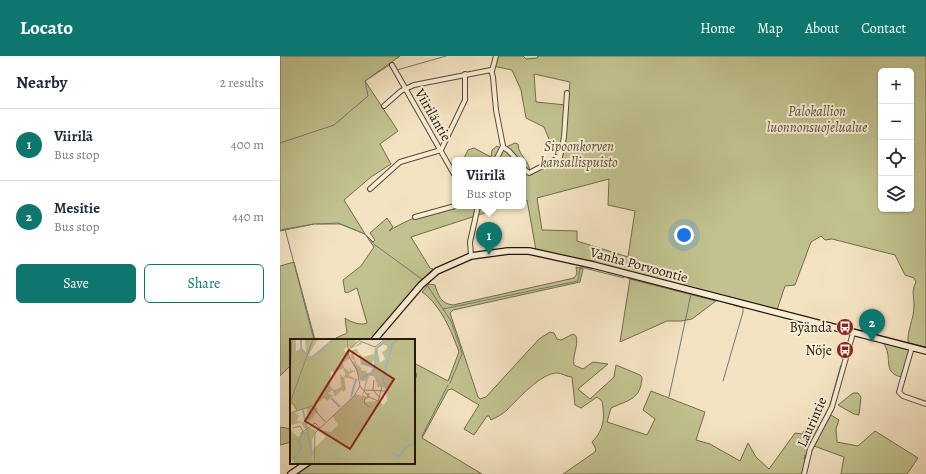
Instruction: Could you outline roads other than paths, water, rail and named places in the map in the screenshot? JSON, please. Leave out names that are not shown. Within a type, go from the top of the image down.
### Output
[{"type":"street","points":[[496,56],[492,71],[496,110],[503,147],[498,157]]},
{"type":"street","name":"Viiriläntie","points":[[392,65],[452,170]]},
{"type":"street","points":[[384,106],[406,88],[465,74],[490,70],[492,71]]},
{"type":"street","points":[[370,189],[400,162],[441,150],[465,100],[465,74]]},
{"type":"street","points":[[526,171],[532,172],[560,157],[564,136],[567,93]]},
{"type":"street","points":[[503,147],[514,157]]},
{"type":"street","points":[[415,217],[452,207]]},
{"type":"street","points":[[471,256],[470,242],[477,209]]},
{"type":"street","name":"Vanha Porvoontie","points":[[375,339],[429,277],[445,267],[471,256],[508,251],[529,251],[926,351]]},
{"type":"street","name":"Laurintie","points":[[804,474],[810,449],[825,423],[836,397],[853,333]]},
{"type":"street","points":[[912,347],[899,392],[903,396],[926,404]]},
{"type":"street","points":[[291,474],[306,464]]},
{"type":"waterway","points":[[397,70],[446,56]]},
{"type":"waterway","points":[[280,143],[334,125],[368,96],[365,81],[391,64]]},
{"type":"waterway","points":[[317,224],[338,223],[365,234],[375,245],[423,280]]},
{"type":"waterway","points":[[280,230],[314,224]]},
{"type":"waterway","points":[[285,229],[314,339]]},
{"type":"waterway","points":[[443,309],[578,281],[580,267],[624,278]]},
{"type":"waterway","points":[[627,278],[718,301]]},
{"type":"waterway","points":[[427,285],[451,321],[462,354],[450,383]]},
{"type":"waterway","points":[[669,397],[691,294]]},
{"type":"waterway","points":[[720,301],[743,308],[723,381]]},
{"type":"waterway","points":[[422,436],[448,385]]},
{"type":"place","name":"Viirilä","points":[[489,255]]},
{"type":"place","name":"Byända","points":[[845,327]]},
{"type":"place","name":"Mesitie","points":[[872,342]]},
{"type":"place","name":"Nöje","points":[[845,350]]},
{"type":"park label","name":"Palokallion luonnonsuojelualue","points":[[817,120]]},
{"type":"park label","name":"Sipoonkorven kansallispuisto","points":[[579,154]]}]
